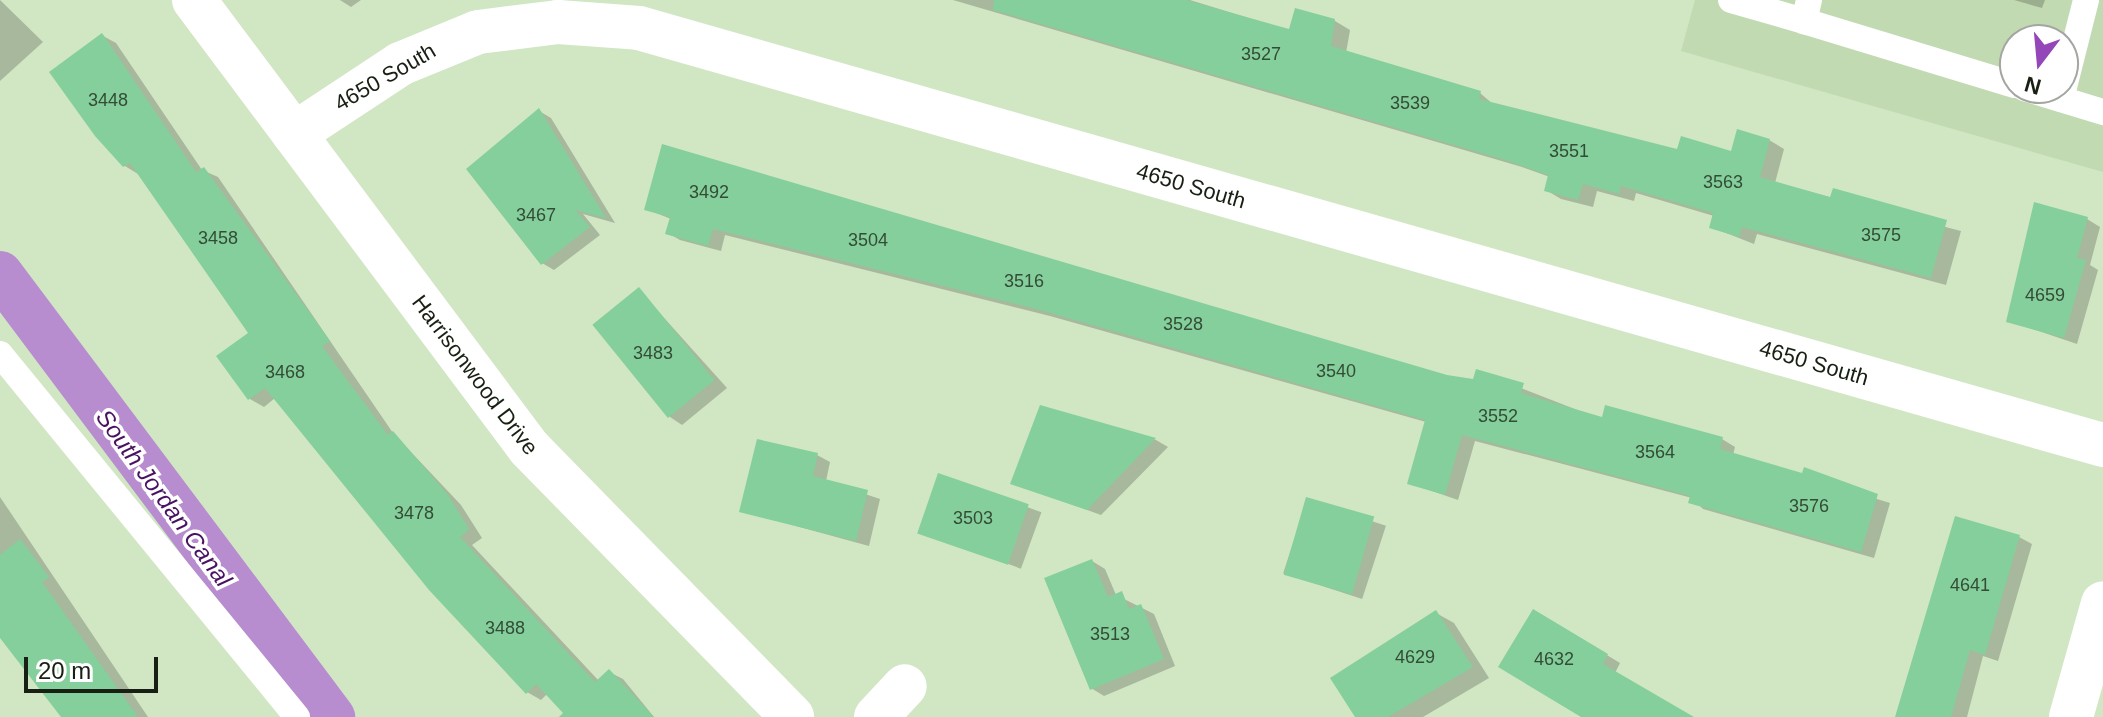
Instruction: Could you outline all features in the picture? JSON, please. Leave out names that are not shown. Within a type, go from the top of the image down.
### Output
[{"type":"street","name":"Harrisonwood Drive","points":[[194,0],[529,448],[792,717]]},
{"type":"street","name":"4650 South","points":[[294,134],[400,64],[478,32],[558,22],[639,28],[2103,445]]},
{"type":"street","points":[[2071,717],[2103,603]]},
{"type":"lane","points":[[1731,0],[1807,10],[1999,79]]},
{"type":"lane","points":[[2079,28],[2086,0]]},
{"type":"lane","points":[[2077,104],[2103,112]]},
{"type":"lane","points":[[0,354],[297,717]]},
{"type":"shaded area","points":[[1695,0],[2103,0],[2103,172],[1681,51]]},
{"type":"building","points":[[994,0],[1186,0],[1289,29],[1295,8],[1335,19],[1331,46],[1481,91],[1479,99],[1677,149],[1681,136],[1731,151],[1737,129],[1770,139],[1760,177],[1830,197],[1833,188],[1947,220],[1931,278],[1742,227],[1739,237],[1709,228],[1713,213],[1621,186],[1619,194],[1583,184],[1578,200],[1544,191],[1548,175],[1505,160],[993,10]]},
{"type":"building","points":[[102,33],[196,172],[204,167],[330,341],[322,346],[388,435],[393,431],[448,495],[469,529],[460,537],[595,682],[609,669],[654,717],[559,717],[563,713],[536,684],[526,694],[429,590],[265,388],[248,400],[216,356],[248,333],[130,163],[123,167],[95,136],[49,72]]},
{"type":"building","points":[[539,108],[606,218],[575,210],[590,227],[541,265],[466,169]]},
{"type":"building","points":[[662,144],[1447,375],[1473,379],[1476,369],[1524,383],[1521,393],[1602,417],[1605,405],[1723,437],[1720,449],[1802,473],[1804,467],[1878,494],[1861,552],[1688,503],[1690,496],[1462,435],[1445,495],[1407,484],[1425,420],[1036,309],[713,229],[708,246],[665,234],[670,217],[644,210]]},
{"type":"building","points":[[2034,202],[2088,217],[2077,258],[2086,260],[2064,338],[2006,322]]},
{"type":"building","points":[[639,287],[715,380],[668,418],[592,325]]},
{"type":"building","points":[[1040,405],[1156,438],[1087,510],[1010,484]]},
{"type":"building","points":[[757,439],[818,453],[813,476],[868,490],[856,541],[739,512]]},
{"type":"building","points":[[938,473],[1029,504],[1008,565],[917,534]]},
{"type":"building","points":[[1306,497],[1374,517],[1352,594],[1284,575]]},
{"type":"building","points":[[1955,516],[2020,535],[1985,655],[1970,650],[1951,717],[1895,717]]},
{"type":"building","points":[[20,539],[49,577],[42,582],[138,717],[61,717],[0,638],[0,555]]},
{"type":"building","points":[[1092,559],[1108,597],[1122,591],[1129,609],[1141,604],[1164,659],[1090,690],[1044,578]]},
{"type":"building","points":[[1533,609],[1608,654],[1603,664],[1694,717],[1581,717],[1498,667]]},
{"type":"building","points":[[1436,610],[1473,667],[1388,717],[1355,717],[1330,678]]},
{"type":"waterway","name":"South Jordan Canal","points":[[0,274],[332,717]]}]
